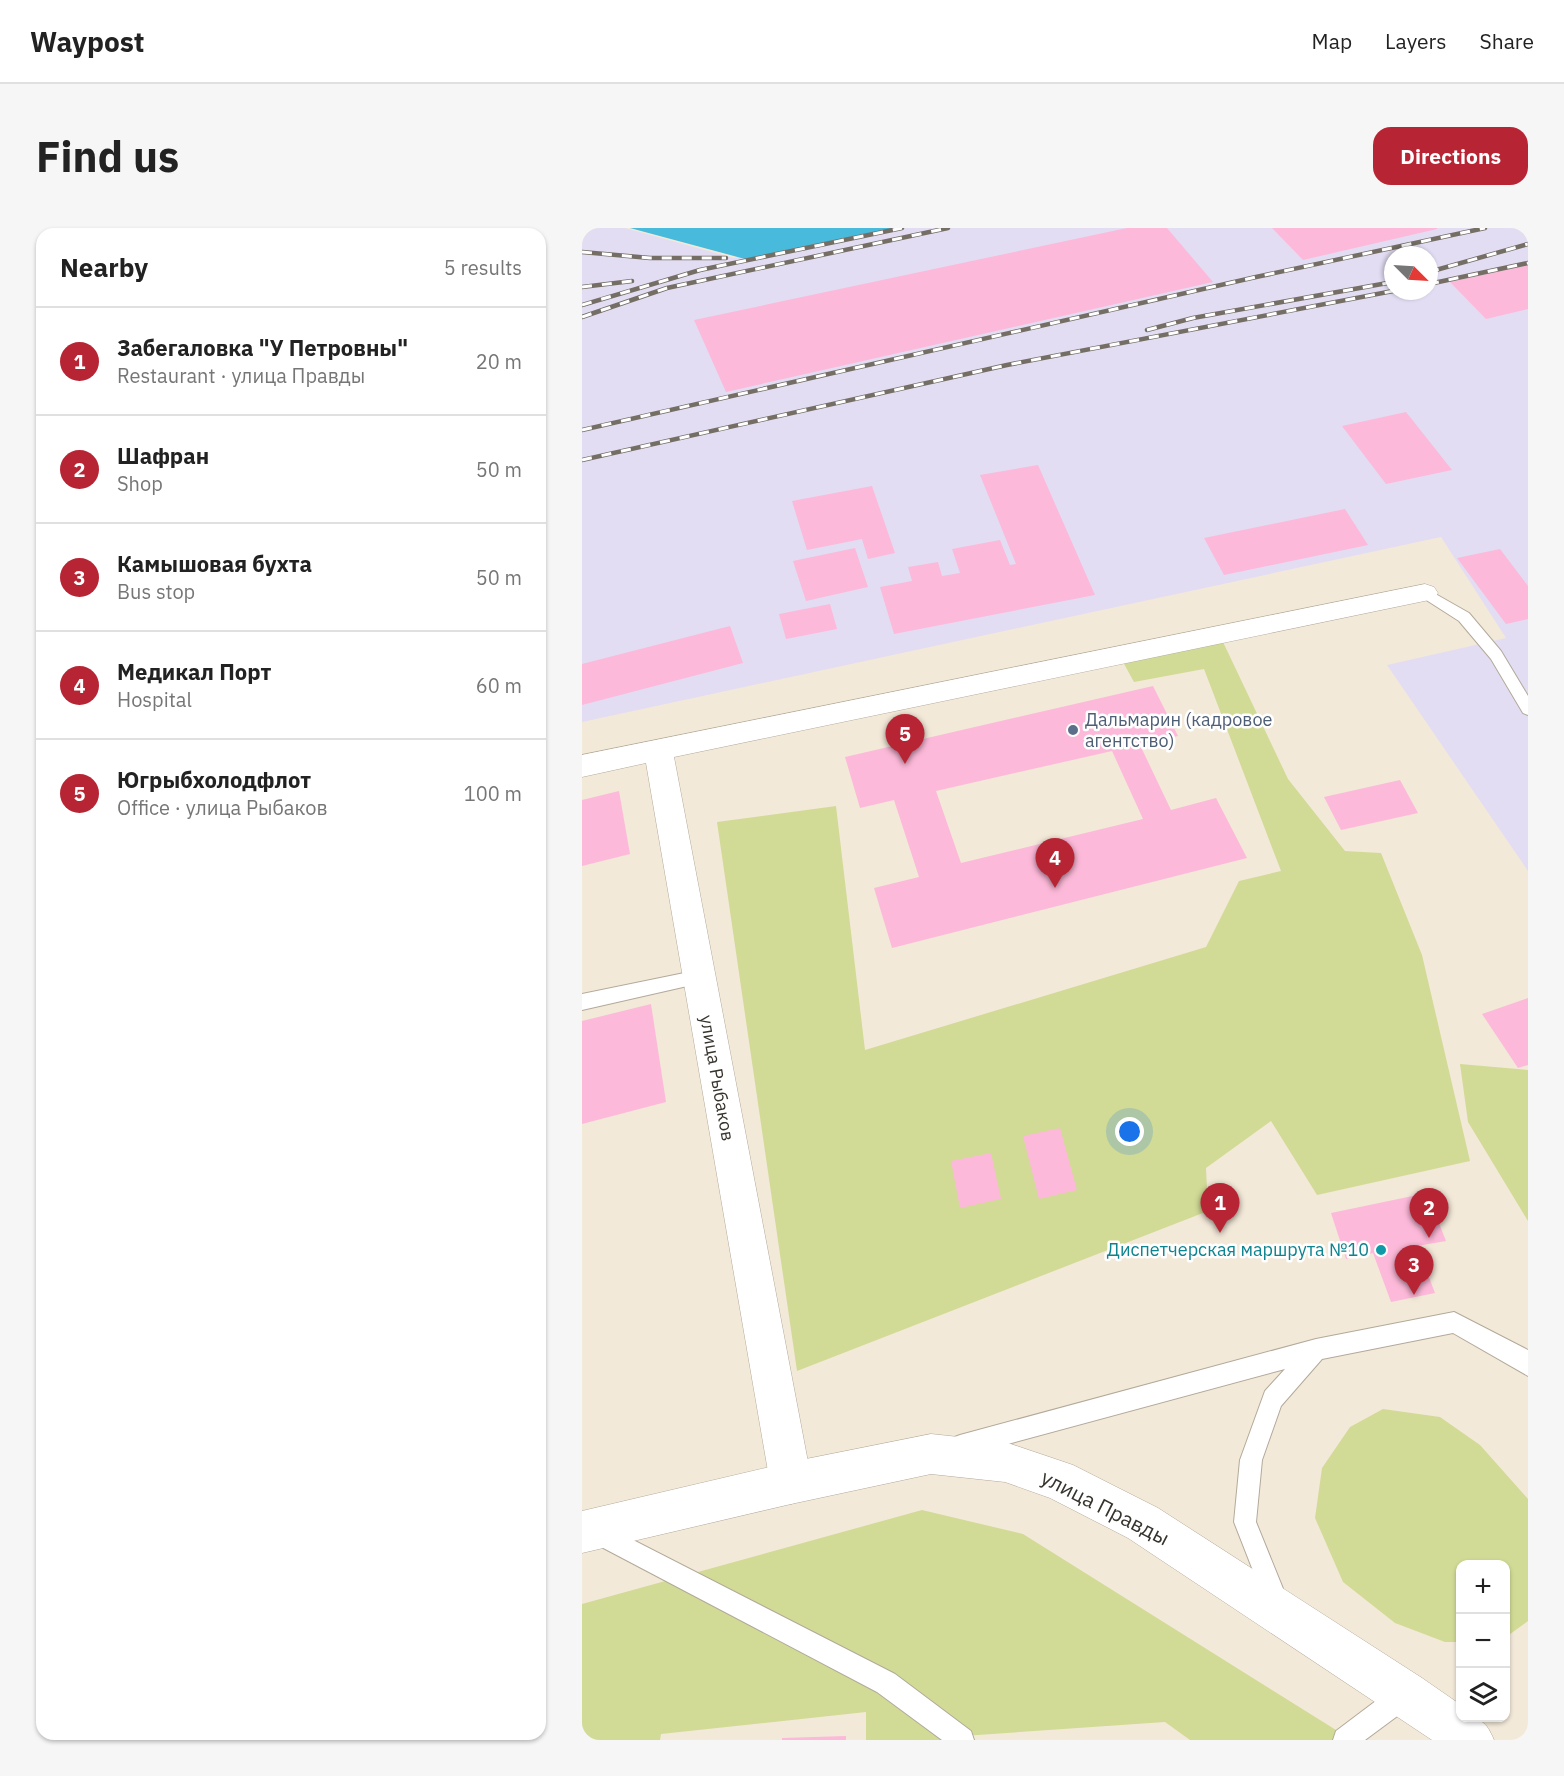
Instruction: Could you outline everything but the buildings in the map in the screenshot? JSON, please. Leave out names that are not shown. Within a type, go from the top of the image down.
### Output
[{"type":"street","points":[[582,766],[1425,592]]},
{"type":"street","name":"улица Рыбаков","points":[[658,750],[791,1483]]},
{"type":"street","name":"улица Правды","points":[[586,1531],[791,1483],[931,1454],[1005,1462],[1058,1480],[1143,1523],[1406,1694],[1471,1740]]},
{"type":"lane","points":[[1425,592],[1464,617],[1496,655],[1528,709]]},
{"type":"lane","points":[[582,1002],[699,977]]},
{"type":"lane","points":[[931,1454],[1316,1350],[1454,1322],[1528,1365]]},
{"type":"lane","points":[[1282,1615],[1245,1522],[1251,1460],[1273,1399],[1316,1350]]},
{"type":"lane","points":[[586,1531],[885,1683],[962,1740]]},
{"type":"lane","points":[[1345,1740],[1406,1694]]},
{"type":"shaded area","points":[[582,228],[625,228],[734,258],[889,228],[1528,228],[1528,871],[1387,665],[1506,638],[1441,537],[582,722]]},
{"type":"green space","points":[[1223,642],[1288,779],[1345,851],[1381,853],[1422,955],[1470,1161],[1317,1195],[1271,1121],[1206,1168],[1208,1211],[797,1371],[717,822],[836,806],[865,1050],[1206,947],[1239,881],[1281,871],[1204,669],[1134,682],[1123,662]]},
{"type":"green space","points":[[1460,1064],[1528,1070],[1528,1221],[1468,1122]]},
{"type":"green space","points":[[1383,1409],[1440,1417],[1480,1445],[1528,1499],[1528,1621],[1510,1634],[1510,1560],[1456,1560],[1456,1642],[1445,1642],[1395,1623],[1343,1582],[1315,1518],[1322,1468],[1350,1427]]},
{"type":"green space","points":[[922,1510],[1023,1534],[1352,1740],[1190,1740],[1165,1722],[963,1736],[963,1740],[866,1740],[866,1712],[661,1734],[660,1740],[582,1740],[582,1604]]},
{"type":"water","points":[[630,228],[901,228],[745,259]]},
{"type":"railway","points":[[582,305],[700,270],[902,228]]},
{"type":"railway","points":[[582,317],[667,288],[948,228]]},
{"type":"railway","points":[[582,430],[1256,277],[1485,228]]},
{"type":"railway","points":[[1438,269],[1528,244]]},
{"type":"railway","points":[[582,252],[650,258],[726,258]]},
{"type":"railway","points":[[1438,282],[1528,263]]},
{"type":"railway","points":[[582,287],[632,281]]},
{"type":"railway","points":[[1147,330],[1193,318],[1384,284]]},
{"type":"railway","points":[[582,460],[1007,365],[1384,293]]},
{"type":"place","name":"Дальмарин (кадровое агентство)","points":[[1073,730]]},
{"type":"place","name":"Югрыбхолодфлот","points":[[905,764]]},
{"type":"place","name":"Медикал Порт","points":[[1055,888]]},
{"type":"place","name":"Забегаловка \"У Петровны\"","points":[[1220,1233]]},
{"type":"place","name":"Шафран","points":[[1429,1238]]},
{"type":"place","name":"Диспетчерская маршрута №10","points":[[1381,1250]]},
{"type":"place","name":"Камышовая бухта","points":[[1414,1295]]}]
